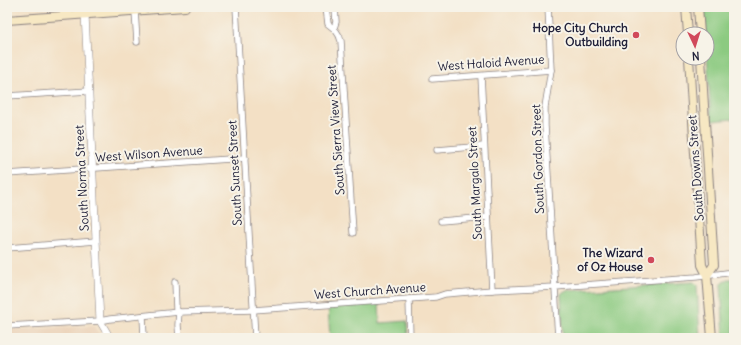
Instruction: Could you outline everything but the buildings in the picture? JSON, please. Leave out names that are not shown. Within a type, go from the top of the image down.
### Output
[{"type":"main road","points":[[7,20],[86,10],[135,11],[185,7]]},
{"type":"main road","points":[[686,7],[687,26]]},
{"type":"main road","points":[[698,7],[699,26]]},
{"type":"main road","name":"South Downs Street","points":[[690,66],[702,265],[707,275],[712,338]]},
{"type":"main road","name":"South Downs Street","points":[[702,66],[714,265],[707,275]]},
{"type":"street","name":"South Sunset Street","points":[[236,7],[255,338]]},
{"type":"street","name":"South Sierra View Street","points":[[326,7],[328,24],[334,28],[340,36],[341,41],[353,232]]},
{"type":"street","name":"South Sierra View Street","points":[[334,28],[336,22],[335,7]]},
{"type":"street","name":"South Gordon Street","points":[[548,7],[551,70],[545,107],[558,338]]},
{"type":"street","name":"South Norma Street","points":[[86,10],[100,321],[110,338]]},
{"type":"street","points":[[135,11],[137,42]]},
{"type":"street","name":"West Haloid Avenue","points":[[432,78],[481,76],[551,70]]},
{"type":"street","name":"South Margalo Street","points":[[481,76],[492,290]]},
{"type":"street","points":[[7,96],[89,91]]},
{"type":"street","points":[[436,150],[484,146]]},
{"type":"street","name":"West Wilson Avenue","points":[[7,174],[245,158]]},
{"type":"street","points":[[441,221],[488,217]]},
{"type":"street","points":[[7,248],[96,241]]},
{"type":"street","name":"West Church Avenue","points":[[7,326],[100,321],[178,312],[254,310],[436,297],[445,294],[492,290],[696,277],[734,272]]},
{"type":"street","points":[[175,282],[179,338]]},
{"type":"street","points":[[409,299],[410,338]]},
{"type":"street","points":[[143,316],[144,338]]},
{"type":"shaded area","points":[[94,326],[101,338],[7,338],[7,330]]},
{"type":"green space","points":[[704,7],[734,7],[734,119],[711,121],[708,66],[715,66],[715,26],[705,26]]},
{"type":"green space","points":[[728,279],[734,279],[734,338],[724,338],[721,285]]},
{"type":"green space","points":[[694,282],[697,285],[700,338],[563,338],[561,294],[567,290]]},
{"type":"green space","points":[[379,303],[380,323],[407,321],[408,338],[330,338],[328,306]]},
{"type":"place","name":"Hope City Church Outbuilding","points":[[636,35]]},
{"type":"place","name":"The Wizard of Oz House","points":[[651,260]]}]
